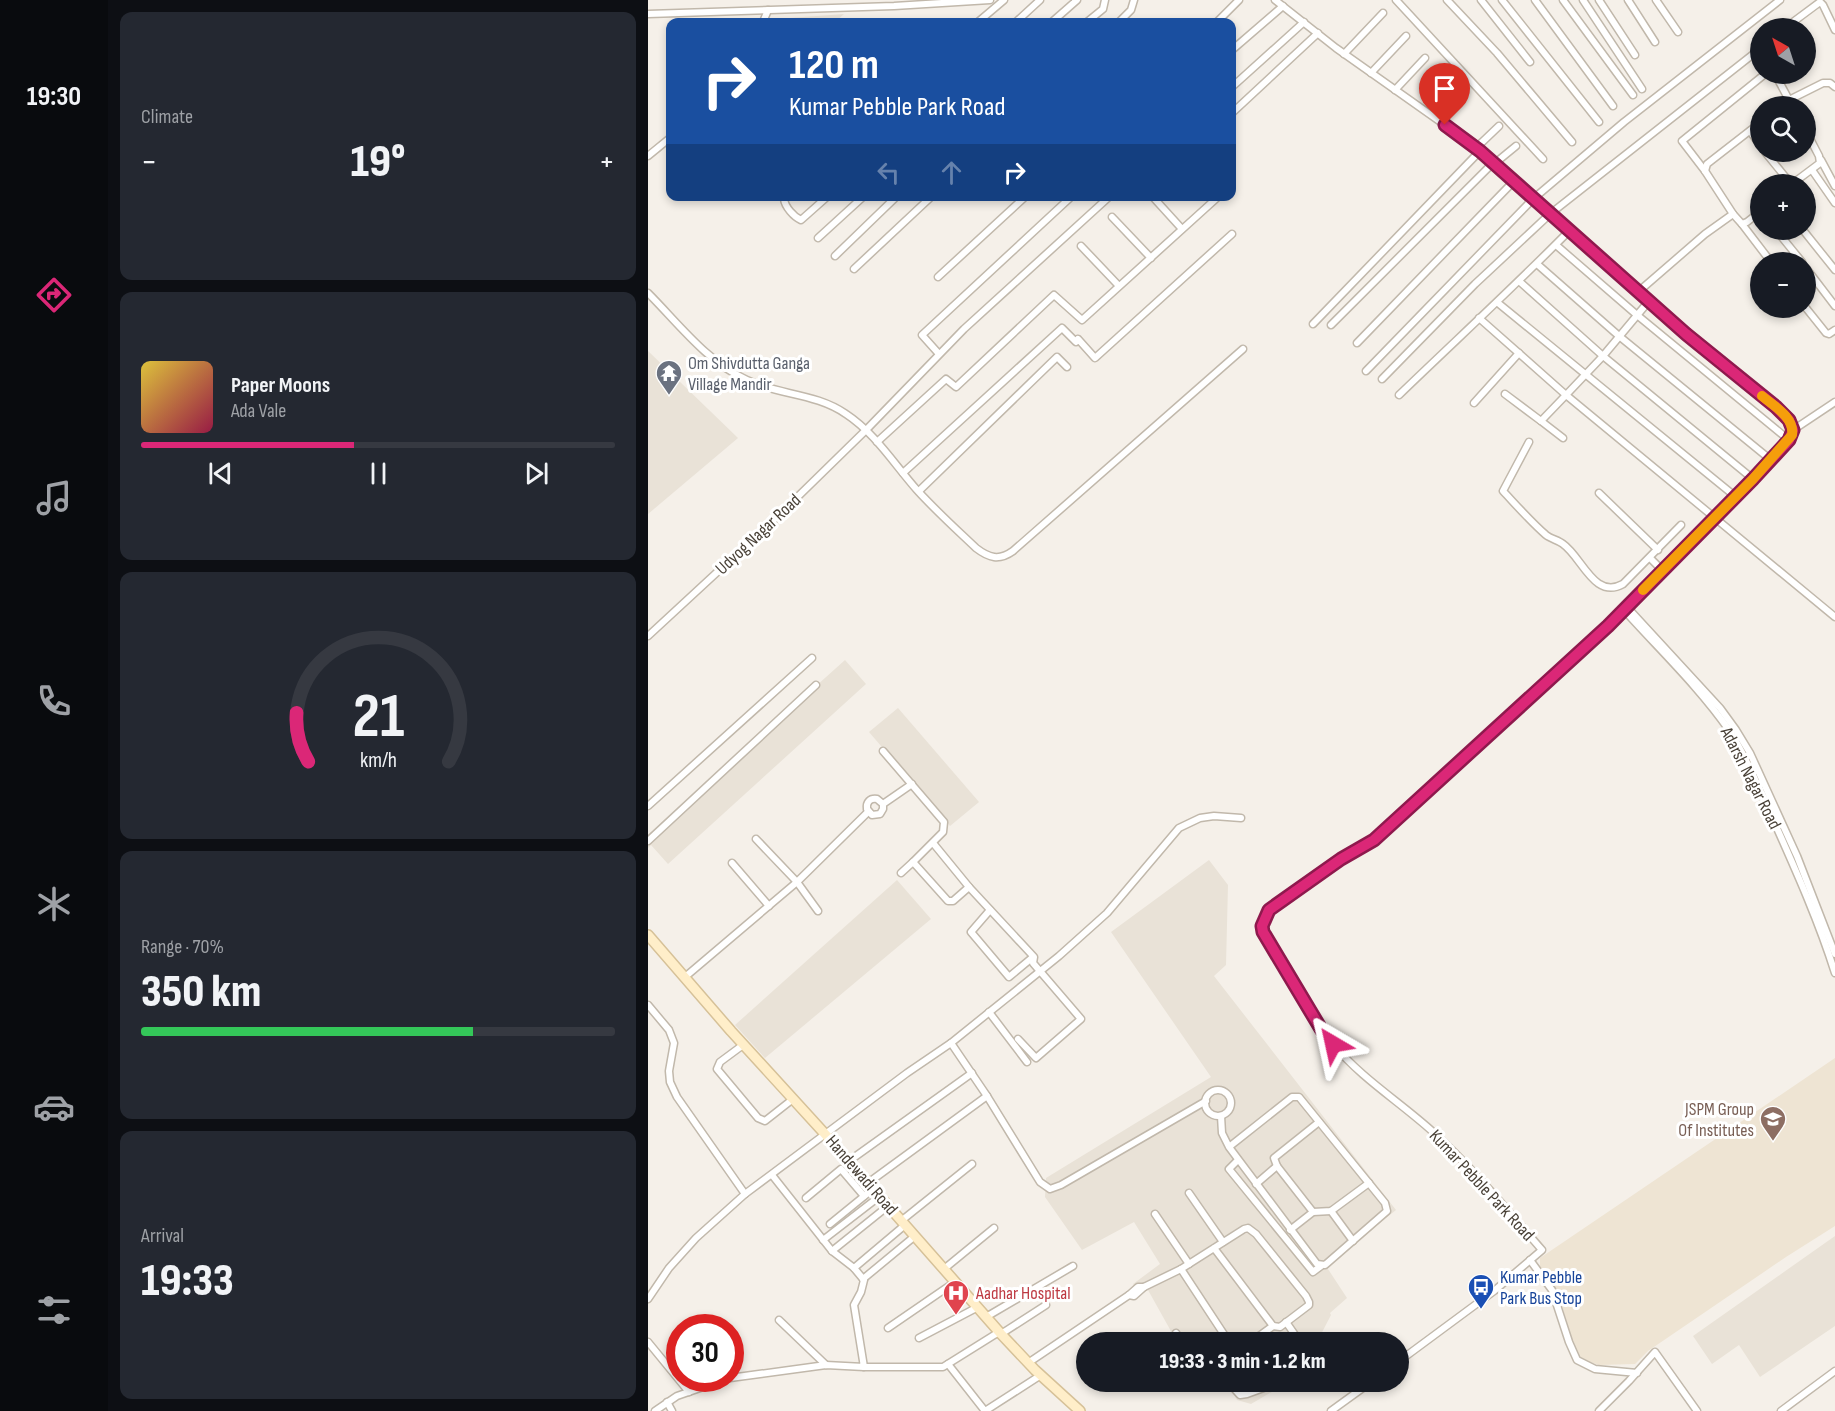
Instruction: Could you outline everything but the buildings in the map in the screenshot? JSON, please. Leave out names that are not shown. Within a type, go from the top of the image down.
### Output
[{"type":"main road","name":"Handewadi Road","points":[[648,934],[743,1045],[793,1098],[1000,1333],[1028,1363],[1080,1411]]},
{"type":"street","points":[[648,14],[894,6],[990,0]]},
{"type":"street","points":[[983,18],[1004,0]]},
{"type":"street","points":[[1020,18],[1040,0]]},
{"type":"street","points":[[1056,18],[1076,0],[1085,0]]},
{"type":"street","points":[[1092,18],[1103,9],[1105,0]]},
{"type":"street","points":[[1123,18],[1131,10],[1134,0]]},
{"type":"street","points":[[1230,0],[1232,8]]},
{"type":"street","points":[[1221,18],[1239,0]]},
{"type":"street","points":[[1275,0],[1344,54],[1478,149],[1638,292],[1776,407],[1789,420],[1793,430]]},
{"type":"street","points":[[1396,0],[1543,159]]},
{"type":"street","points":[[1448,0],[1497,53],[1572,142]]},
{"type":"street","points":[[1481,0],[1530,62]]},
{"type":"street","points":[[1502,0],[1599,122]]},
{"type":"street","points":[[1535,0],[1613,106]]},
{"type":"street","points":[[1563,0],[1633,95]]},
{"type":"street","points":[[1583,0],[1642,89]]},
{"type":"street","points":[[1599,0],[1635,55]]},
{"type":"street","points":[[1628,0],[1655,42]]},
{"type":"street","points":[[1656,0],[1678,32]]},
{"type":"street","points":[[1366,370],[1533,199],[1624,122],[1780,0]]},
{"type":"street","points":[[1798,18],[1822,2],[1835,30]]},
{"type":"street","points":[[1236,47],[1283,6]]},
{"type":"street","points":[[765,18],[768,10]]},
{"type":"street","points":[[1344,54],[1383,13]]},
{"type":"street","points":[[1236,83],[1304,22]]},
{"type":"street","points":[[1236,109],[1318,33]]},
{"type":"street","points":[[1371,73],[1406,36]]},
{"type":"street","points":[[1382,379],[1475,284],[1550,214],[1750,57]]},
{"type":"street","points":[[1395,90],[1425,58]]},
{"type":"street","points":[[1802,96],[1822,83],[1830,83],[1835,87]]},
{"type":"street","points":[[1753,84],[1682,141],[1733,214],[1763,252]]},
{"type":"street","points":[[1313,324],[1499,126]]},
{"type":"street","points":[[1705,171],[1707,164],[1750,131]]},
{"type":"street","points":[[648,156],[666,141]]},
{"type":"street","points":[[1331,326],[1494,164],[1516,146]]},
{"type":"street","points":[[1816,151],[1835,186]]},
{"type":"street","points":[[1806,174],[1819,165],[1820,159]]},
{"type":"street","points":[[1774,162],[1783,174]]},
{"type":"street","points":[[1812,170],[1834,200]]},
{"type":"street","points":[[1357,343],[1514,182]]},
{"type":"street","points":[[784,201],[801,220],[822,201]]},
{"type":"street","points":[[818,238],[859,201]]},
{"type":"street","points":[[835,256],[892,201]]},
{"type":"street","points":[[854,269],[927,201]]},
{"type":"street","points":[[938,277],[1021,201]]},
{"type":"street","points":[[939,354],[922,335],[1067,201]]},
{"type":"street","name":"Udyog Nagar Road","points":[[648,636],[778,516],[964,329],[1105,201]]},
{"type":"street","points":[[1157,201],[1182,229]]},
{"type":"street","points":[[877,442],[946,379],[956,387],[1054,295],[1082,320],[1211,201]]},
{"type":"street","points":[[1638,292],[1705,234],[1733,214]]},
{"type":"street","points":[[1112,217],[1151,258]]},
{"type":"street","points":[[1742,224],[1750,220]]},
{"type":"street","points":[[1400,394],[1479,318],[1498,303],[1569,231]]},
{"type":"street","points":[[903,473],[1062,328],[1076,342],[1078,339],[1095,358],[1232,234]]},
{"type":"street","points":[[1784,240],[1794,252]]},
{"type":"street","points":[[1811,240],[1835,270]]},
{"type":"street","points":[[1556,245],[1789,440]]},
{"type":"street","points":[[1081,246],[1119,286]]},
{"type":"street","points":[[1537,264],[1619,336],[1771,460]]},
{"type":"street","points":[[1519,281],[1603,356],[1753,479]]},
{"type":"street","points":[[1816,281],[1835,306]]},
{"type":"street","points":[[648,293],[725,368],[748,381],[808,397],[844,412],[866,430],[919,491],[976,548],[991,557],[1005,556],[1243,349]]},
{"type":"street","points":[[1541,421],[1603,356],[1649,301]]},
{"type":"street","points":[[1498,303],[1736,497]]},
{"type":"street","points":[[1479,318],[1566,395],[1835,617]]},
{"type":"street","points":[[1814,318],[1826,333],[1829,334],[1835,330]]},
{"type":"street","points":[[1474,403],[1519,353]]},
{"type":"street","points":[[919,491],[1057,357],[1066,367]]},
{"type":"street","points":[[1505,394],[1563,438]]},
{"type":"street","points":[[1625,608],[1771,460],[1789,440],[1793,430],[1835,402]]},
{"type":"street","points":[[1529,442],[1503,491],[1548,536],[1564,544],[1587,573],[1609,588],[1616,588],[1623,584],[1681,525]]},
{"type":"street","points":[[1599,493],[1658,550]]},
{"type":"street","points":[[1650,558],[1662,570]]},
{"type":"street","name":"Kumar Pebble Park Road","points":[[1409,1354],[1485,1297],[1542,1250],[1483,1182],[1439,1137],[1362,1075],[1333,1044],[1321,1029],[1263,932],[1262,926],[1269,910],[1341,859],[1374,840],[1625,608]]},
{"type":"street","name":"Adarsh Nagar Road","points":[[1625,608],[1720,708],[1750,753],[1797,856],[1835,954]]},
{"type":"street","name":"Adarsh Nagar Road","points":[[1625,608],[1730,732],[1784,843],[1835,973]]},
{"type":"street","points":[[648,806],[812,658]]},
{"type":"street","points":[[648,842],[816,685]]},
{"type":"street","points":[[883,751],[944,822],[943,832],[901,873]]},
{"type":"street","points":[[883,804],[912,784]]},
{"type":"street","points":[[871,799],[880,800],[883,804],[884,809],[875,816],[868,812],[866,806],[871,799]]},
{"type":"street","points":[[685,977],[797,882],[868,812]]},
{"type":"street","points":[[648,1299],[669,1268],[696,1238],[745,1194],[951,1043],[1107,913],[1179,828],[1200,818],[1214,816],[1241,818]]},
{"type":"street","points":[[756,839],[797,882],[818,911]]},
{"type":"street","points":[[933,843],[969,887],[1034,957]]},
{"type":"street","points":[[914,862],[948,901],[952,901],[969,887]]},
{"type":"street","points":[[732,863],[769,906]]},
{"type":"street","points":[[990,910],[971,932],[1009,977],[1034,957]]},
{"type":"street","points":[[1018,1039],[1036,1058],[1081,1019],[1033,963],[1034,957]]},
{"type":"street","points":[[648,1005],[669,1030],[674,1043],[669,1071],[670,1083],[677,1097],[745,1194]]},
{"type":"street","points":[[989,1012],[1028,1062]]},
{"type":"street","points":[[951,1043],[1040,1182],[1050,1189],[1056,1188],[1206,1101],[1211,1092],[1216,1090],[1226,1092],[1231,1105],[1229,1110],[1221,1116],[1211,1114],[1206,1101]]},
{"type":"street","points":[[743,1045],[720,1062],[717,1069],[758,1118],[765,1121],[793,1098]]},
{"type":"street","points":[[849,1161],[972,1073]]},
{"type":"street","points":[[824,1240],[871,1186],[987,1096]]},
{"type":"street","points":[[1228,1147],[1296,1096],[1302,1100],[1385,1203],[1387,1211],[1313,1272],[1229,1169],[1238,1160]]},
{"type":"street","points":[[1221,1116],[1222,1132],[1228,1147],[1320,1266]]},
{"type":"street","points":[[1313,1212],[1277,1166],[1274,1158],[1319,1122]]},
{"type":"street","points":[[854,1268],[972,1164]]},
{"type":"street","points":[[1256,1184],[1277,1166]]},
{"type":"street","points":[[806,1198],[841,1169],[864,1196]]},
{"type":"street","points":[[772,1175],[832,1251],[854,1268],[863,1279]]},
{"type":"street","points":[[1290,1230],[1313,1212],[1331,1211],[1369,1183]]},
{"type":"street","points":[[852,1184],[871,1186]]},
{"type":"street","points":[[830,1224],[864,1196],[871,1186]]},
{"type":"street","points":[[1189,1193],[1223,1242]]},
{"type":"street","points":[[832,1251],[888,1206]]},
{"type":"street","points":[[1331,1211],[1353,1241]]},
{"type":"street","points":[[1155,1214],[1189,1264]]},
{"type":"street","points":[[944,1269],[994,1228]]},
{"type":"street","points":[[1028,1363],[1129,1295],[1137,1287],[1144,1287],[1181,1269],[1244,1229],[1252,1230],[1309,1302],[1306,1308],[1280,1327],[1273,1326],[1265,1332]]},
{"type":"street","points":[[864,1367],[854,1305],[861,1292],[863,1279],[915,1236]]},
{"type":"street","points":[[1214,1248],[1273,1326]]},
{"type":"street","points":[[1530,1260],[1552,1290],[1569,1342],[1578,1360],[1595,1370],[1637,1373]]},
{"type":"street","points":[[986,1317],[1073,1266]]},
{"type":"street","points":[[1181,1269],[1222,1332]]},
{"type":"street","points":[[888,1328],[955,1282]]},
{"type":"street","points":[[744,1376],[826,1365],[943,1367],[1046,1305]]},
{"type":"street","points":[[919,1338],[978,1307]]},
{"type":"street","points":[[779,1320],[826,1365]]},
{"type":"street","points":[[1286,1322],[1293,1332]]},
{"type":"street","points":[[648,1342],[666,1364]]},
{"type":"street","points":[[1599,1411],[1655,1352],[1697,1411]]},
{"type":"street","points":[[948,1364],[985,1411],[1041,1375]]},
{"type":"street","points":[[1781,1411],[1835,1371]]},
{"type":"street","points":[[655,1411],[677,1396],[689,1392]]},
{"type":"street","points":[[1237,1392],[1240,1395],[1255,1392]]},
{"type":"street","points":[[1331,1411],[1357,1392]]},
{"type":"street","points":[[667,1402],[672,1411]]},
{"type":"shaded area","points":[[844,14],[840,18],[790,18]]},
{"type":"shaded area","points":[[648,351],[738,438],[648,514]]},
{"type":"shaded area","points":[[845,660],[866,684],[668,864],[651,845],[648,848],[648,837]]},
{"type":"shaded area","points":[[898,708],[979,802],[950,826],[869,732]]},
{"type":"shaded area","points":[[1209,860],[1228,885],[1226,965],[1214,976],[1396,1210],[1326,1266],[1347,1298],[1330,1313],[1322,1332],[1171,1332],[1148,1290],[1139,1296],[1133,1284],[1160,1264],[1134,1222],[1082,1250],[1045,1197],[1046,1178],[1211,1077],[1111,932]]},
{"type":"shaded area","points":[[897,880],[931,919],[765,1058],[735,1025]]},
{"type":"shaded area","name":"JSPM Group Of Institutes","points":[[1835,1058],[1835,1226],[1648,1351],[1635,1364],[1599,1365],[1578,1358],[1557,1290],[1540,1267],[1540,1258]]},
{"type":"shaded area","points":[[1835,1236],[1835,1326],[1760,1377],[1739,1345],[1712,1364],[1693,1336]]},
{"type":"shaded area","points":[[1232,1392],[1272,1392],[1251,1404],[1237,1400]]},
{"type":"slow traffic","points":[[1643,590],[1753,479],[1792,435],[1792,424],[1789,420],[1762,396]]},
{"type":"place","name":"Om Shivdutta Ganga Village Mandir","points":[[669,396]]},
{"type":"place","name":"JSPM Group Of Institutes","points":[[1773,1142]]},
{"type":"place","name":"Kumar Pebble Park Bus Stop","points":[[1481,1310]]},
{"type":"place","name":"Aadhar Hospital","points":[[956,1316]]},
{"type":"route","points":[[1333,1044],[1321,1029],[1268,944],[1262,926],[1269,910],[1341,859],[1374,840],[1430,790],[1608,626],[1753,479],[1789,440],[1793,430],[1792,424],[1776,407],[1686,334],[1480,151],[1445,125]]}]
